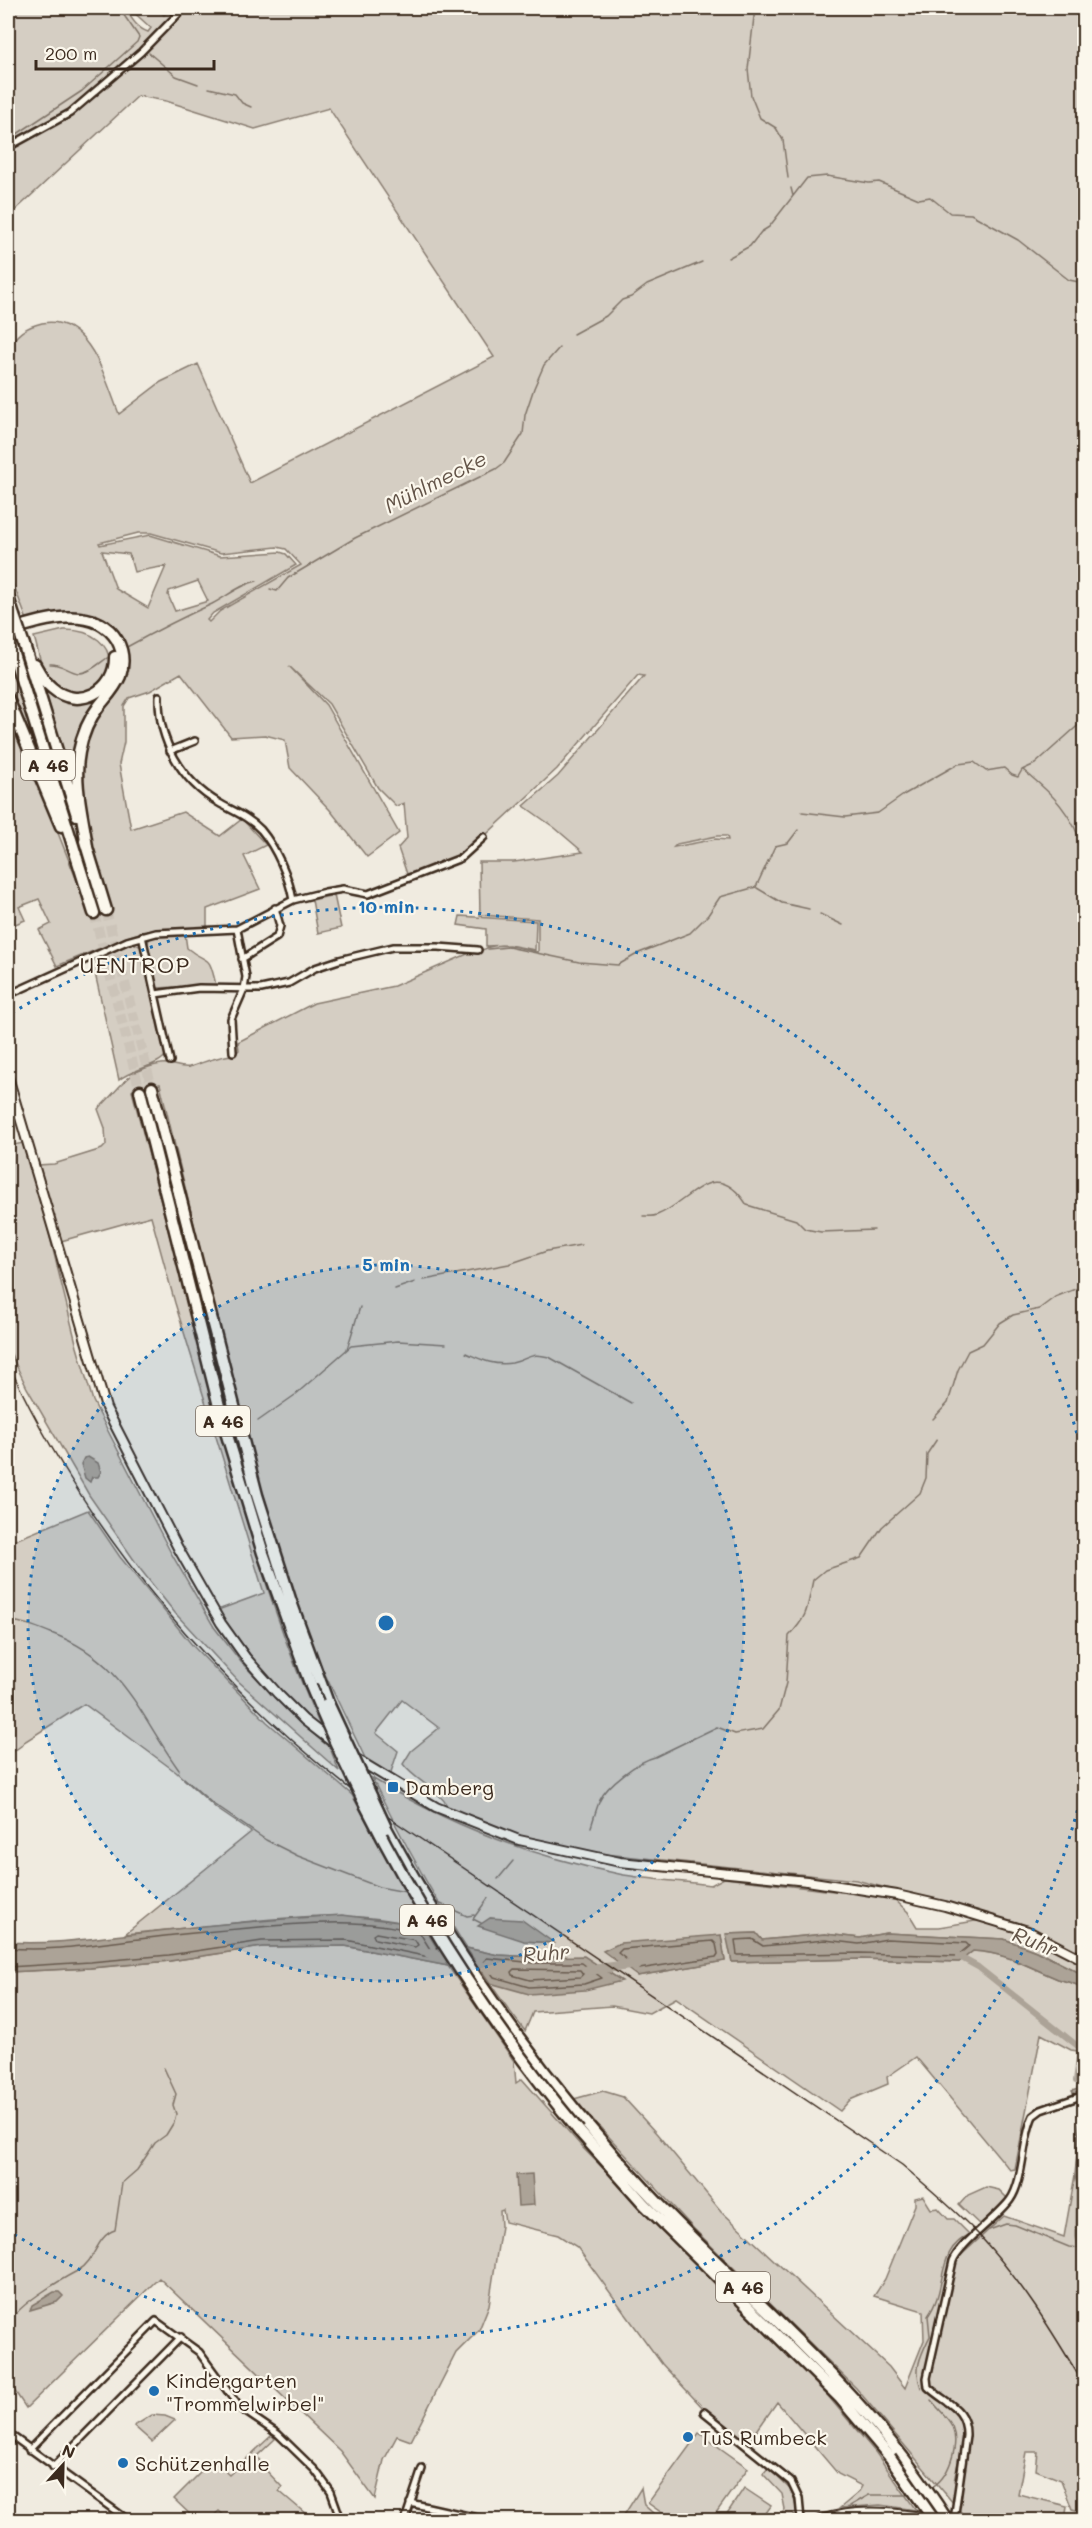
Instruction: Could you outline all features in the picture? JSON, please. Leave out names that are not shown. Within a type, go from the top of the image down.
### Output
[{"type":"highway","name":"A 46","points":[[8,597],[106,910]]},
{"type":"highway","points":[[8,631],[50,620],[79,617],[102,625],[113,635],[120,647],[122,665],[118,679],[87,727],[78,761],[78,785],[87,847]]},
{"type":"highway","points":[[8,638],[54,626],[80,624],[92,627],[104,634],[113,648],[115,664],[112,676],[104,688],[90,696],[66,696],[52,689],[44,681],[24,645]]},
{"type":"highway","name":"A 46","points":[[8,638],[94,913]]},
{"type":"highway","points":[[8,699],[85,879]]},
{"type":"highway","name":"A 46","points":[[152,1088],[256,1495],[287,1592],[328,1702],[371,1797],[430,1906],[503,2019],[583,2128],[848,2390],[899,2450],[946,2520]]},
{"type":"highway","name":"A 46","points":[[140,1091],[223,1422],[270,1573],[311,1686],[364,1805],[427,1920],[498,2028],[652,2211],[840,2398],[890,2457],[934,2520]]},
{"type":"main road","points":[[8,1077],[106,1408],[145,1485],[221,1623],[246,1658],[304,1720],[346,1753],[436,1807],[519,1840],[620,1862],[823,1883],[917,1899],[1028,1931],[1084,1960]]},
{"type":"street","points":[[8,147],[70,113],[141,52],[184,8]]},
{"type":"street","points":[[159,696],[163,730],[179,767],[208,796],[241,813],[261,830],[287,874],[293,900]]},
{"type":"street","points":[[170,750],[195,741]]},
{"type":"street","points":[[8,994],[142,936],[156,933],[237,929],[293,900],[343,889],[368,894],[461,858],[484,837]]},
{"type":"street","points":[[242,959],[277,937],[280,926],[275,908]]},
{"type":"street","points":[[233,1052],[231,1019],[244,989],[246,977],[237,929]]},
{"type":"street","points":[[142,936],[170,1061]]},
{"type":"street","points":[[155,994],[199,988],[261,989],[289,983],[315,968],[393,947],[438,946],[478,950]]},
{"type":"street","points":[[954,2520],[966,2425],[959,2409],[932,2390],[927,2383],[953,2261],[956,2254],[981,2232],[1012,2197],[1033,2116],[1041,2110],[1084,2095]]},
{"type":"street","points":[[29,2450],[156,2321],[181,2337],[205,2360],[243,2411],[278,2434],[315,2470],[331,2492],[341,2520]]},
{"type":"street","points":[[53,2467],[181,2337]]},
{"type":"street","points":[[704,2412],[791,2482],[799,2499],[801,2520]]},
{"type":"street","points":[[8,2433],[128,2520]]},
{"type":"street","points":[[405,2520],[423,2469]]},
{"type":"street","points":[[410,2503],[486,2520]]},
{"type":"street","points":[[819,2520],[841,2514],[874,2512],[946,2520]]},
{"type":"shaded area","points":[[8,8],[125,8],[137,25],[148,32],[151,28],[129,8],[156,8],[164,15],[173,8],[1084,8],[1084,1954],[1020,1923],[856,1880],[586,1852],[507,1834],[448,1807],[444,1800],[403,1764],[411,1751],[439,1728],[402,1700],[376,1733],[398,1751],[390,1775],[366,1760],[321,1666],[287,1574],[242,1422],[160,1084],[132,1091],[245,1514],[285,1637],[321,1728],[265,1673],[218,1610],[264,1593],[175,1303],[151,1216],[61,1241],[38,1165],[54,1164],[102,1149],[106,1145],[105,1128],[98,1109],[132,1075],[149,1067],[165,1064],[189,1067],[234,1055],[239,1050],[238,1042],[314,1003],[394,986],[472,952],[501,945],[538,952],[538,919],[480,915],[479,862],[514,862],[583,852],[524,806],[558,776],[644,676],[638,675],[557,769],[461,858],[407,874],[398,848],[407,838],[404,803],[396,806],[378,788],[329,704],[289,666],[326,705],[399,833],[367,857],[330,810],[290,768],[285,740],[265,735],[231,737],[181,673],[150,691],[129,698],[124,706],[124,742],[119,764],[131,829],[183,812],[220,836],[242,819],[266,845],[244,856],[260,889],[207,909],[207,927],[145,931],[57,966],[39,930],[51,924],[39,899],[19,907],[25,920],[8,927],[8,707],[89,911],[109,905],[86,817],[81,765],[84,745],[95,719],[115,697],[124,682],[125,671],[120,637],[113,625],[103,618],[78,613],[63,613],[27,620],[8,570],[8,349],[14,339],[26,329],[42,323],[58,323],[72,329],[84,339],[93,353],[119,414],[161,382],[198,364],[250,483],[494,357],[329,108],[255,129],[166,101],[138,96],[8,217]],"holes":[[[138,533],[151,533],[221,553],[277,547],[286,549],[301,565],[220,611],[209,622],[207,620],[213,613],[296,565],[286,554],[280,552],[220,556],[150,535],[100,545],[99,543]],[[102,551],[129,554],[134,572],[166,566],[148,608],[116,589]],[[198,581],[208,601],[175,611],[168,595],[169,591]],[[717,836],[727,836],[728,840],[716,839],[674,847],[677,844]]]},
{"type":"shaded area","points":[[64,630],[84,633],[98,640],[107,650],[110,662],[107,674],[101,684],[90,691],[75,692],[63,689],[53,683],[45,673],[34,637]]},
{"type":"shaded area","points":[[8,659],[59,812],[8,692]]},
{"type":"shaded area","points":[[44,686],[58,697],[72,702],[80,702],[104,694],[78,730],[70,778]]},
{"type":"shaded area","points":[[334,895],[341,928],[318,933],[312,900]]},
{"type":"shaded area","points":[[460,916],[536,921],[535,950],[509,945],[486,946],[486,929],[458,925]]},
{"type":"shaded area","points":[[185,934],[187,948],[207,960],[216,985],[157,988],[147,945],[150,937]]},
{"type":"shaded area","points":[[133,943],[142,947],[166,1054],[158,1062],[119,1080],[92,960]]},
{"type":"shaded area","points":[[23,1143],[45,1217],[77,1347],[93,1401],[108,1431],[171,1553],[214,1627],[241,1662],[300,1723],[330,1748],[339,1771],[238,1681],[175,1613],[141,1570],[89,1495],[27,1388],[8,1348],[8,1146]]},
{"type":"shaded area","points":[[88,1510],[120,1557],[193,1646],[267,1722],[352,1795],[425,1928],[373,1918],[321,1916],[268,1919],[125,1934],[251,1832],[217,1809],[176,1772],[84,1704],[24,1742],[8,1755],[8,1543]]},
{"type":"shaded area","points":[[372,1778],[430,1810],[491,1837],[586,1867],[630,1876],[711,1885],[724,1878],[893,1898],[908,1912],[917,1927],[939,1927],[981,1920],[1039,1940],[1084,1965],[1084,1975],[1036,1951],[1004,1939],[886,1933],[860,1938],[825,1934],[762,1940],[756,1933],[727,1934],[732,1962],[861,1959],[959,1962],[973,1951],[1008,1958],[1084,1988],[1084,2052],[1071,2050],[1041,2034],[1015,2169],[1010,2170],[916,2057],[887,2077],[888,2084],[850,2100],[840,2111],[676,1998],[649,2013],[612,2006],[533,2012],[525,2031],[481,1971],[461,1940],[388,1811]],"holes":[[[490,1918],[501,1920],[554,1943],[524,1941]],[[721,1935],[725,1961],[637,1976]],[[467,1948],[498,1955],[536,1957],[490,1983]]]},
{"type":"shaded area","points":[[345,1946],[448,1966],[514,2061],[516,2083],[522,2079],[583,2148],[828,2396],[876,2453],[916,2510],[880,2505],[840,2508],[858,2493],[862,2486],[838,2474],[777,2402],[747,2445],[703,2408],[662,2364],[577,2247],[558,2235],[505,2222],[503,2210],[500,2211],[501,2226],[489,2305],[479,2330],[456,2353],[411,2441],[397,2436],[384,2460],[375,2499],[340,2451],[159,2278],[26,2408],[8,2381],[8,1972],[170,1961],[262,1947]]},
{"type":"shaded area","points":[[603,2091],[623,2097],[721,2211],[889,2367],[905,2388],[924,2340],[923,2311],[874,2296],[885,2279],[915,2205],[915,2198],[923,2196],[931,2209],[938,2208],[948,2219],[954,2219],[971,2236],[953,2255],[937,2315],[926,2368],[928,2369],[957,2259],[1004,2216],[1064,2237],[1075,2175],[1079,2188],[1084,2166],[1084,2512],[1072,2509],[1061,2480],[1036,2470],[1038,2452],[1026,2452],[1018,2494],[1067,2506],[1065,2520],[981,2520],[965,2517],[856,2388],[694,2229],[574,2099]],"holes":[[[962,2445],[967,2448],[962,2488],[954,2481]]]},
{"type":"shaded area","points":[[986,2187],[999,2190],[1008,2199],[982,2227],[959,2205],[968,2195]]},
{"type":"shaded area","points":[[152,2415],[175,2420],[152,2442],[134,2426]]},
{"type":"shaded area","points":[[699,2433],[748,2468],[711,2520],[672,2520],[648,2503]]},
{"type":"shaded area","points":[[272,2435],[275,2439],[257,2456],[264,2468],[282,2487],[279,2491],[313,2520],[229,2520],[219,2511],[209,2520],[196,2520],[174,2499],[213,2460],[229,2475]]},
{"type":"shaded area","points":[[768,2468],[792,2491],[797,2511],[791,2520],[778,2520],[785,2509],[782,2494],[763,2474]]},
{"type":"shaded area","points":[[641,2488],[644,2505],[661,2520],[621,2520]]},
{"type":"shaded area","points":[[744,2488],[771,2506],[761,2520],[734,2520],[726,2515]]},
{"type":"water","points":[[88,1457],[98,1463],[101,1472],[98,1477],[92,1477],[90,1482],[85,1478],[81,1464],[84,1458]]},
{"type":"water","points":[[342,1915],[407,1923],[425,1928],[448,1966],[345,1946],[262,1947],[170,1961],[8,1972],[8,1942],[41,1943],[266,1920]]},
{"type":"water","points":[[490,1918],[522,1920],[554,1943],[524,1941],[478,1926]]},
{"type":"water","points":[[756,1933],[762,1940],[825,1934],[860,1938],[886,1933],[1004,1939],[1036,1951],[1084,1975],[1084,1988],[1017,1961],[973,1951],[959,1962],[861,1959],[732,1962],[726,1934]]},
{"type":"water","points":[[721,1935],[725,1961],[637,1976],[603,1951],[620,1943]]},
{"type":"water","points":[[466,1948],[498,1955],[584,1956],[622,1981],[585,1990],[529,1994],[490,1983]]},
{"type":"water","points":[[1078,2089],[1084,2097],[1084,2166],[1078,2189],[1075,2175],[1081,2107],[1072,2091]]},
{"type":"water","points":[[532,2174],[534,2205],[518,2206],[516,2175]]},
{"type":"water","points":[[54,2292],[59,2292],[63,2296],[57,2302],[30,2310],[32,2305]]},
{"type":"waterway","points":[[8,140],[82,91],[137,42],[139,37],[119,8]]},
{"type":"waterway","points":[[755,8],[748,69],[751,96],[760,118],[776,128],[783,140],[788,178]]},
{"type":"waterway","points":[[149,53],[176,76],[198,84]]},
{"type":"waterway","points":[[209,88],[235,94],[242,103],[251,107]]},
{"type":"waterway","name":"Mühlmecke","points":[[728,258],[750,246],[761,232],[769,227],[807,178],[827,176],[869,183],[879,182],[919,199],[930,197],[950,213],[971,214],[1018,240],[1069,280],[1084,283]]},
{"type":"waterway","name":"Mühlmecke","points":[[791,188],[793,196]]},
{"type":"waterway","name":"Mühlmecke","points":[[573,334],[606,316],[622,300],[631,297],[647,285],[702,262]]},
{"type":"waterway","name":"Mühlmecke","points":[[270,589],[277,591],[288,578],[355,538],[504,463],[523,434],[525,415],[544,365],[559,348]]},
{"type":"waterway","name":"Mühlmecke","points":[[125,648],[239,588],[257,581]]},
{"type":"waterway","name":"Mühlmecke","points":[[50,664],[82,673],[94,668],[107,658]]},
{"type":"waterway","points":[[802,812],[845,817],[878,813],[905,794],[958,764],[974,762],[986,771],[1004,768],[1018,777],[1022,770],[1035,764],[1084,720]]},
{"type":"waterway","points":[[1023,770],[1044,788],[1068,815],[1084,851]]},
{"type":"waterway","points":[[488,949],[508,947],[579,962],[618,965],[639,953],[690,933],[708,915],[720,897],[756,887],[775,846],[788,843],[798,830]]},
{"type":"waterway","points":[[757,888],[782,903],[809,909]]},
{"type":"waterway","points":[[820,914],[843,925]]},
{"type":"waterway","points":[[643,1216],[657,1215],[669,1209],[702,1186],[724,1183],[735,1190],[747,1205],[796,1220],[805,1229],[821,1232],[874,1230]]},
{"type":"waterway","points":[[424,1280],[509,1264],[547,1251],[581,1245]]},
{"type":"waterway","points":[[395,1289],[415,1282]]},
{"type":"waterway","points":[[933,1419],[948,1403],[958,1370],[968,1351],[983,1344],[1000,1323],[1013,1315],[1039,1309],[1055,1297],[1083,1286]]},
{"type":"waterway","points":[[347,1349],[360,1307]]},
{"type":"waterway","points":[[258,1421],[295,1395],[351,1346],[398,1341],[446,1344]]},
{"type":"waterway","points":[[466,1353],[500,1364],[512,1363],[533,1356],[549,1357],[631,1403]]},
{"type":"waterway","points":[[591,1827],[604,1794],[616,1781],[640,1763],[717,1727],[735,1734],[763,1729],[779,1710],[786,1683],[789,1636],[804,1616],[813,1580],[825,1570],[861,1558],[882,1527],[920,1493],[926,1478],[927,1454],[937,1439]]},
{"type":"waterway","points":[[8,1621],[51,1633],[76,1644],[96,1658],[127,1690],[179,1770]]},
{"type":"waterway","points":[[184,1778],[213,1804],[266,1840],[298,1856],[379,1887],[406,1892]]},
{"type":"waterway","points":[[498,1879],[513,1861]]},
{"type":"waterway","points":[[481,1923],[473,1919],[488,1898]]},
{"type":"waterway","points":[[434,1901],[467,1916],[474,1915]]},
{"type":"waterway","name":"Ruhr","points":[[429,1953],[492,1969]]},
{"type":"waterway","points":[[958,1956],[978,1967],[1084,2051]]},
{"type":"waterway","name":"Ruhr","points":[[588,1970],[638,1964]]},
{"type":"waterway","points":[[1076,2081],[1080,2049]]},
{"type":"waterway","points":[[8,2327],[11,2319],[27,2303],[85,2266],[104,2237],[115,2230],[122,2183],[137,2170],[155,2143],[166,2135],[174,2122],[176,2114],[173,2105],[176,2094],[164,2068]]},
{"type":"waterway","points":[[1079,2180],[1078,2236],[1084,2263]]},
{"type":"waterway","points":[[989,2230],[1006,2224],[1015,2225],[1069,2247],[1079,2248]]},
{"type":"waterway","points":[[921,2388],[918,2367],[930,2336],[928,2316],[934,2305],[943,2270],[952,2249],[959,2241],[971,2234]]},
{"type":"waterway","points":[[930,2488],[943,2477],[951,2461],[955,2442],[952,2426],[931,2400]]},
{"type":"waterway","points":[[850,2506],[869,2495],[912,2495]]},
{"type":"tunnel","points":[[106,910],[152,1088]]},
{"type":"tunnel","points":[[94,913],[140,1091]]},
{"type":"railway","points":[[8,1363],[77,1490],[118,1549],[211,1661],[262,1712],[315,1761],[372,1806],[902,2165],[960,2216],[1008,2269],[1035,2306],[1084,2385]]},
{"type":"place","name":"Damberg","points":[[393,1787]]},
{"type":"place","name":"Kindergarten \"Trommelwirbel\"","points":[[154,2391]]},
{"type":"place","name":"TuS Rumbeck","points":[[688,2437]]},
{"type":"place","name":"Schützenhalle","points":[[123,2463]]},
{"type":"district","name":"UENTROP","points":[[135,964]]}]
